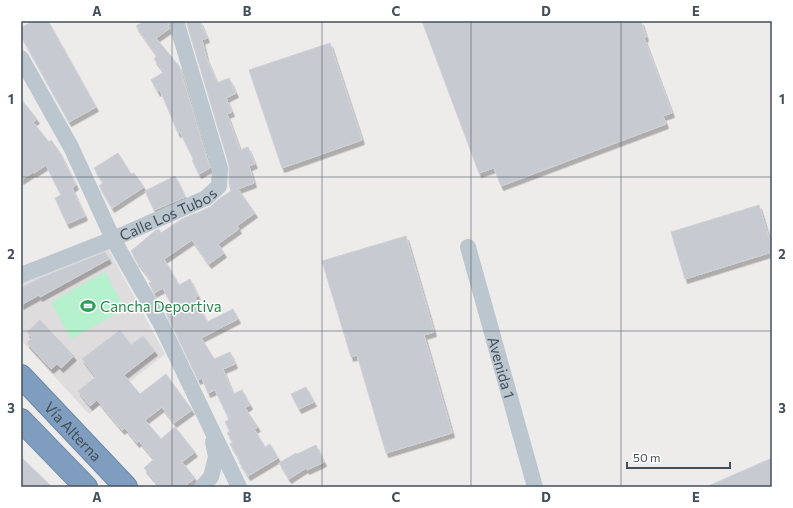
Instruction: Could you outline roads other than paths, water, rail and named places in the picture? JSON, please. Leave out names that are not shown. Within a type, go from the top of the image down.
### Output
[{"type":"highway","name":"Vía Alterna","points":[[21,376],[126,487]]},
{"type":"highway","name":"Vía Alterna","points":[[21,420],[86,487]]},
{"type":"street","name":"Calle Los Tubos","points":[[21,275],[113,239],[206,198],[219,186],[220,168],[176,21]]},
{"type":"street","points":[[21,58],[71,147],[113,239],[161,324],[239,487]]},
{"type":"street","name":"Avenida 1","points":[[468,247],[535,487]]},
{"type":"street","points":[[202,487],[211,477],[216,457],[208,423]]},
{"type":"place","name":"Cancha Deportiva","points":[[88,306]]}]
